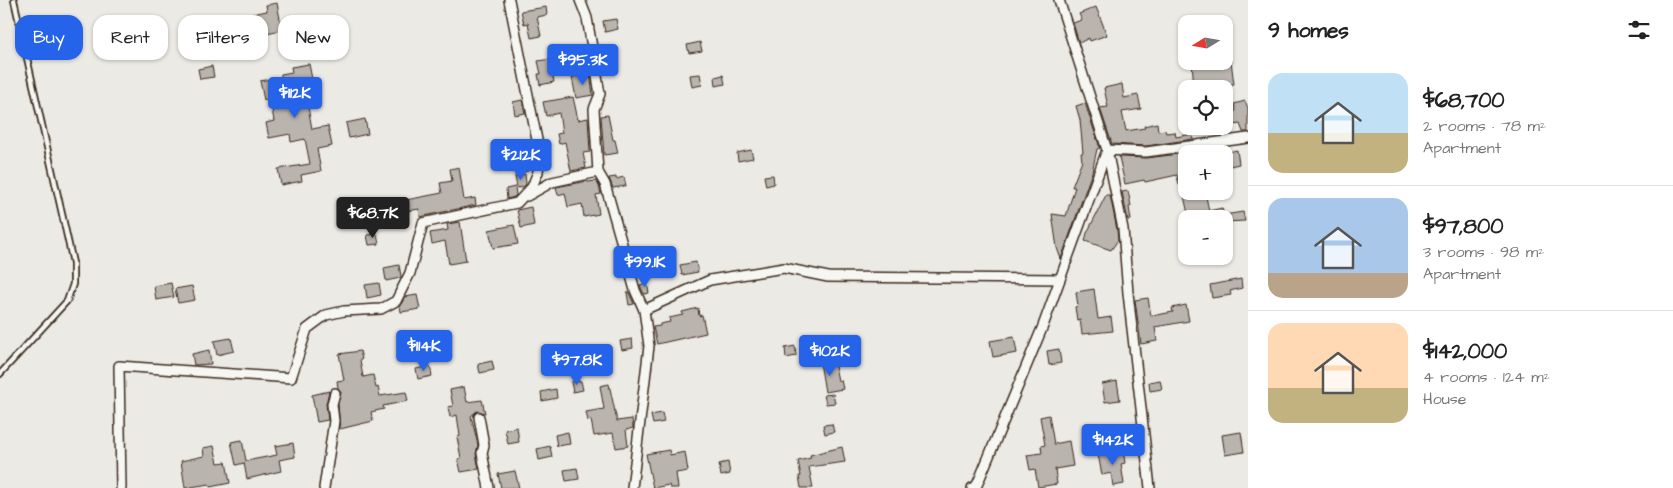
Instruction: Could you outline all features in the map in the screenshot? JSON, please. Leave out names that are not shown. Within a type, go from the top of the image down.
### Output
[{"type":"street","points":[[122,488],[119,366],[291,378],[307,329],[326,315],[344,311],[381,309],[396,301],[410,273],[423,224],[518,203],[532,187],[538,172],[540,155],[509,0]]},
{"type":"street","points":[[580,0],[586,18],[600,94],[594,109],[598,172],[605,184],[636,290],[644,310],[649,346],[632,488]]},
{"type":"street","points":[[1059,0],[1107,150],[1123,229],[1128,293],[1150,488]]},
{"type":"street","points":[[1107,150],[1146,152],[1248,138]]},
{"type":"street","points":[[972,488],[977,485],[1043,326],[1107,150]]},
{"type":"street","points":[[522,198],[552,182],[598,172]]},
{"type":"street","points":[[644,310],[710,280],[784,268],[828,277],[1060,279]]},
{"type":"street","points":[[324,488],[334,421],[332,404],[335,393]]},
{"type":"street","points":[[479,417],[484,445],[482,453],[489,488]]},
{"type":"lane","points":[[0,374],[67,301],[72,284],[73,263],[14,0]]},
{"type":"building","points":[[277,3],[279,15],[278,31],[268,33],[268,15],[252,15],[267,11],[266,5]]},
{"type":"building","points":[[546,7],[547,15],[537,17],[541,36],[531,38],[528,23],[524,24],[521,11]]},
{"type":"building","points":[[1096,7],[1107,35],[1090,41],[1089,38],[1079,43],[1073,23],[1082,20],[1079,14]]},
{"type":"building","points":[[616,19],[618,29],[605,32],[603,21]]},
{"type":"building","points":[[700,42],[702,51],[689,53],[687,45]]},
{"type":"building","points":[[571,56],[573,67],[552,71],[554,82],[540,85],[538,74],[541,74],[538,61]]},
{"type":"building","points":[[309,64],[313,100],[307,101],[312,129],[328,126],[332,146],[317,149],[321,171],[301,175],[302,181],[281,185],[278,169],[310,164],[305,139],[291,142],[290,134],[269,138],[266,123],[274,121],[270,98],[264,100],[260,81],[281,77],[281,74],[292,72],[291,67]]},
{"type":"building","points":[[212,66],[214,77],[200,79],[198,69]]},
{"type":"building","points":[[1193,70],[1232,70],[1234,84],[1233,80],[1193,80]]},
{"type":"building","points":[[590,74],[593,95],[576,98],[572,77]]},
{"type":"building","points":[[700,74],[702,85],[692,87],[690,75]]},
{"type":"building","points":[[723,75],[725,84],[716,86],[715,77]]},
{"type":"building","points":[[1122,84],[1124,98],[1138,95],[1141,109],[1122,112],[1126,131],[1145,128],[1144,126],[1157,123],[1158,131],[1165,130],[1166,133],[1175,132],[1176,137],[1192,135],[1193,139],[1146,146],[1112,144],[1100,108],[1108,107],[1104,88]]},
{"type":"building","points":[[573,97],[578,120],[588,118],[590,152],[583,153],[586,168],[571,171],[565,142],[559,144],[557,134],[562,133],[559,113],[546,116],[543,102]]},
{"type":"building","points":[[522,100],[525,113],[515,115],[513,102]]},
{"type":"building","points":[[1245,101],[1248,108],[1248,132],[1243,132],[1240,124],[1233,125],[1233,112],[1236,111],[1234,104]]},
{"type":"building","points":[[1085,103],[1100,148],[1097,149],[1092,172],[1061,259],[1057,248],[1052,214],[1066,216],[1075,187],[1072,187],[1082,161],[1081,153],[1083,153],[1080,120],[1076,106]]},
{"type":"building","points":[[608,115],[613,140],[615,140],[618,153],[604,155],[601,116]]},
{"type":"building","points":[[365,119],[368,134],[349,138],[346,123]]},
{"type":"building","points":[[524,146],[528,171],[519,172],[514,148]]},
{"type":"building","points":[[751,150],[753,158],[738,161],[737,153]]},
{"type":"building","points":[[1237,150],[1239,164],[1233,165],[1233,151]]},
{"type":"building","points":[[1178,154],[1178,180],[1177,175],[1125,184],[1119,157],[1147,158]]},
{"type":"building","points":[[459,167],[464,200],[475,198],[476,205],[420,217],[419,209],[408,211],[406,200],[442,193],[440,183],[452,181],[450,169]]},
{"type":"building","points":[[525,174],[526,184],[523,187],[517,188],[515,176]]},
{"type":"building","points":[[773,175],[774,184],[766,186],[764,176]]},
{"type":"building","points":[[616,177],[616,179],[624,177],[626,186],[613,188],[609,178]]},
{"type":"building","points":[[596,181],[599,186],[601,194],[596,195],[599,214],[584,217],[582,204],[568,207],[565,193],[558,195],[556,187]]},
{"type":"building","points":[[515,187],[516,195],[507,199],[506,189]]},
{"type":"building","points":[[1128,191],[1131,220],[1128,220],[1122,192]]},
{"type":"building","points":[[1106,195],[1110,195],[1118,240],[1111,250],[1085,241],[1087,233]]},
{"type":"building","points":[[1185,200],[1207,200],[1209,210],[1187,210]]},
{"type":"building","points":[[531,207],[534,225],[521,228],[517,210]]},
{"type":"building","points":[[1243,212],[1245,221],[1233,222],[1233,214]]},
{"type":"building","points":[[460,222],[466,261],[449,264],[445,241],[432,244],[430,233],[448,230],[447,224]]},
{"type":"building","points":[[514,225],[518,244],[493,248],[489,230]]},
{"type":"building","points":[[377,234],[379,244],[369,245],[367,235]]},
{"type":"building","points":[[696,262],[698,272],[682,275],[680,265]]},
{"type":"building","points":[[399,265],[400,278],[386,281],[384,268]]},
{"type":"building","points":[[1241,279],[1242,288],[1230,291],[1231,295],[1212,298],[1210,285]]},
{"type":"building","points":[[171,283],[174,297],[156,300],[154,286]]},
{"type":"building","points":[[379,283],[381,295],[367,298],[365,285]]},
{"type":"building","points":[[647,283],[649,293],[644,294],[640,285]]},
{"type":"building","points":[[192,286],[195,300],[178,303],[175,289]]},
{"type":"building","points":[[1094,289],[1098,319],[1111,317],[1113,331],[1082,334],[1080,319],[1077,320],[1075,307],[1078,306],[1076,292]]},
{"type":"building","points":[[629,292],[634,304],[629,305],[627,293]]},
{"type":"building","points":[[417,295],[420,309],[401,312],[400,306],[405,297]]},
{"type":"building","points":[[1148,298],[1151,316],[1173,312],[1172,308],[1186,305],[1189,321],[1155,327],[1157,341],[1141,344],[1135,300]]},
{"type":"building","points":[[698,308],[699,316],[702,315],[706,333],[657,344],[653,327],[670,322],[669,318],[683,315],[682,312]]},
{"type":"building","points":[[421,335],[424,349],[406,352],[404,338]]},
{"type":"building","points":[[1014,337],[1017,353],[993,357],[990,341]]},
{"type":"building","points":[[231,338],[234,351],[217,355],[214,341]]},
{"type":"building","points":[[632,339],[633,348],[622,350],[620,341]]},
{"type":"building","points":[[795,346],[796,356],[786,358],[785,348]]},
{"type":"building","points":[[1059,349],[1061,363],[1049,365],[1047,351]]},
{"type":"building","points":[[209,350],[211,364],[194,365],[192,354]]},
{"type":"building","points":[[360,351],[363,377],[373,375],[380,396],[406,392],[408,401],[383,406],[384,409],[371,412],[373,421],[340,429],[338,404],[341,392],[337,381],[344,380],[339,354]]},
{"type":"building","points":[[832,360],[838,381],[841,380],[843,389],[825,392],[820,362]]},
{"type":"building","points":[[492,361],[494,370],[480,373],[478,364]]},
{"type":"building","points":[[430,366],[432,376],[418,379],[416,369]]},
{"type":"building","points":[[1160,380],[1162,389],[1150,391],[1149,382]]},
{"type":"building","points":[[581,381],[583,390],[573,392],[571,382]]},
{"type":"building","points":[[1117,381],[1120,400],[1105,402],[1102,384]]},
{"type":"building","points":[[609,384],[617,421],[632,419],[633,428],[626,430],[628,446],[616,448],[613,433],[594,436],[591,420],[588,421],[586,412],[604,409],[600,386]]},
{"type":"building","points":[[464,387],[467,402],[482,400],[485,413],[477,411],[471,416],[478,445],[476,454],[479,469],[461,472],[458,459],[461,458],[457,437],[460,436],[457,415],[450,417],[448,407],[453,406],[450,390]]},
{"type":"building","points":[[556,389],[557,398],[542,401],[541,392]]},
{"type":"building","points":[[329,391],[326,404],[328,420],[317,422],[312,395]]},
{"type":"building","points":[[833,394],[835,403],[826,404],[824,395]]},
{"type":"building","points":[[662,413],[664,422],[653,424],[651,415]]},
{"type":"building","points":[[1049,415],[1054,444],[1069,441],[1073,466],[1055,469],[1057,484],[1038,487],[1035,469],[1030,470],[1027,455],[1042,453],[1041,446],[1045,445],[1040,417]]},
{"type":"building","points":[[832,424],[834,432],[825,434],[823,425]]},
{"type":"building","points":[[517,427],[519,442],[508,444],[505,430]]},
{"type":"building","points":[[568,432],[570,444],[557,446],[555,435]]},
{"type":"building","points":[[1241,432],[1244,452],[1225,455],[1222,435]]},
{"type":"building","points":[[242,440],[246,461],[277,455],[275,446],[293,443],[295,457],[279,460],[281,471],[247,479],[244,463],[236,465],[231,442]]},
{"type":"building","points":[[214,446],[218,463],[226,462],[230,483],[210,487],[209,484],[185,488],[181,461],[204,456],[203,448]]},
{"type":"building","points":[[550,446],[552,457],[539,460],[537,449]]},
{"type":"building","points":[[842,447],[845,462],[809,467],[813,488],[801,488],[798,461],[811,458],[810,455]]},
{"type":"building","points":[[669,450],[670,455],[685,452],[688,471],[676,473],[678,488],[670,488],[669,485],[653,488],[646,454]]},
{"type":"building","points":[[1123,450],[1125,463],[1121,464],[1124,484],[1113,486],[1111,473],[1102,475],[1098,454]]},
{"type":"building","points":[[728,462],[730,474],[721,476],[719,464]]},
{"type":"building","points":[[577,468],[579,479],[566,481],[564,470]]},
{"type":"building","points":[[515,471],[519,488],[501,488],[498,474]]}]
